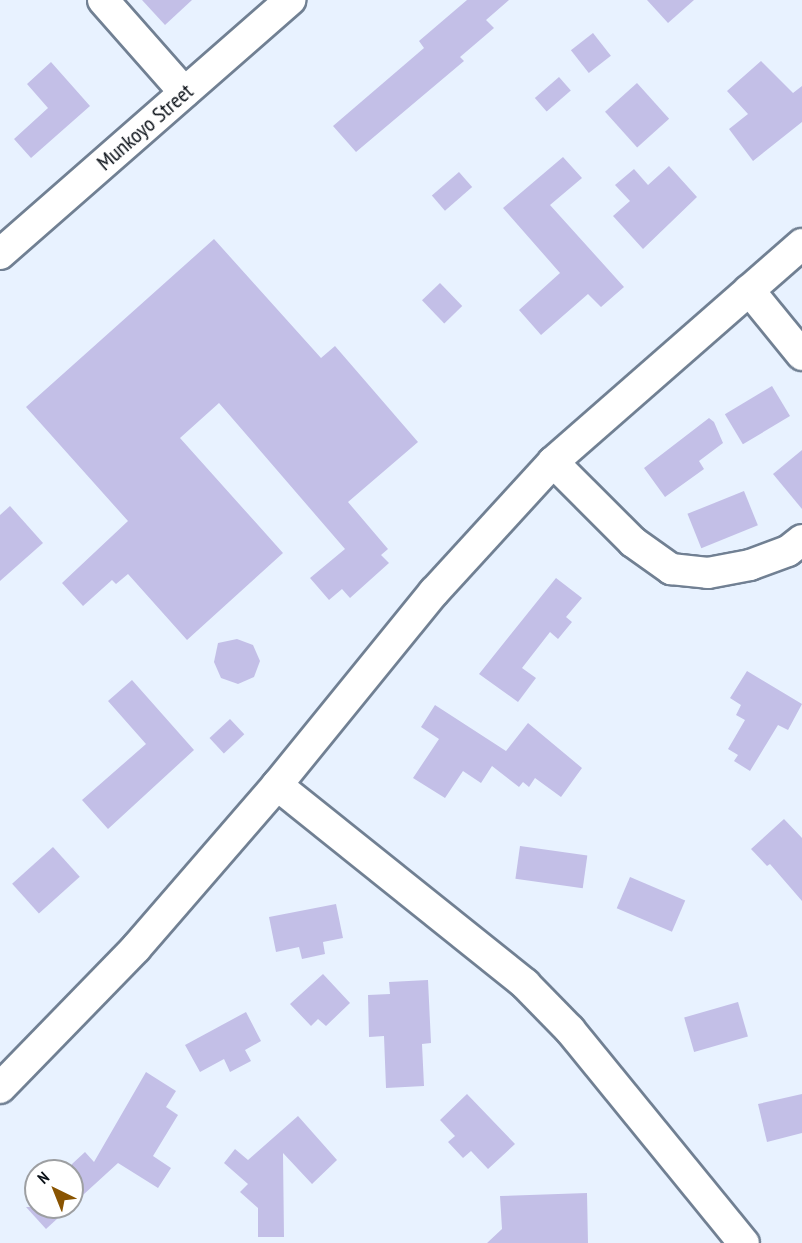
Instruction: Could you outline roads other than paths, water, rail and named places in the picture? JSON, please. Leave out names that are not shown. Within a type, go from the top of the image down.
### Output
[{"type":"street","points":[[103,0],[184,92]]},
{"type":"street","name":"Munkoyo Street","points":[[0,254],[290,0]]},
{"type":"street","points":[[0,1088],[136,948],[277,785],[434,592],[553,462],[802,244]]},
{"type":"street","points":[[749,290],[802,355]]},
{"type":"street","points":[[553,462],[633,542],[671,569],[708,573],[750,565],[788,551],[802,540]]},
{"type":"street","points":[[277,785],[525,984],[570,1030],[744,1243]]}]
